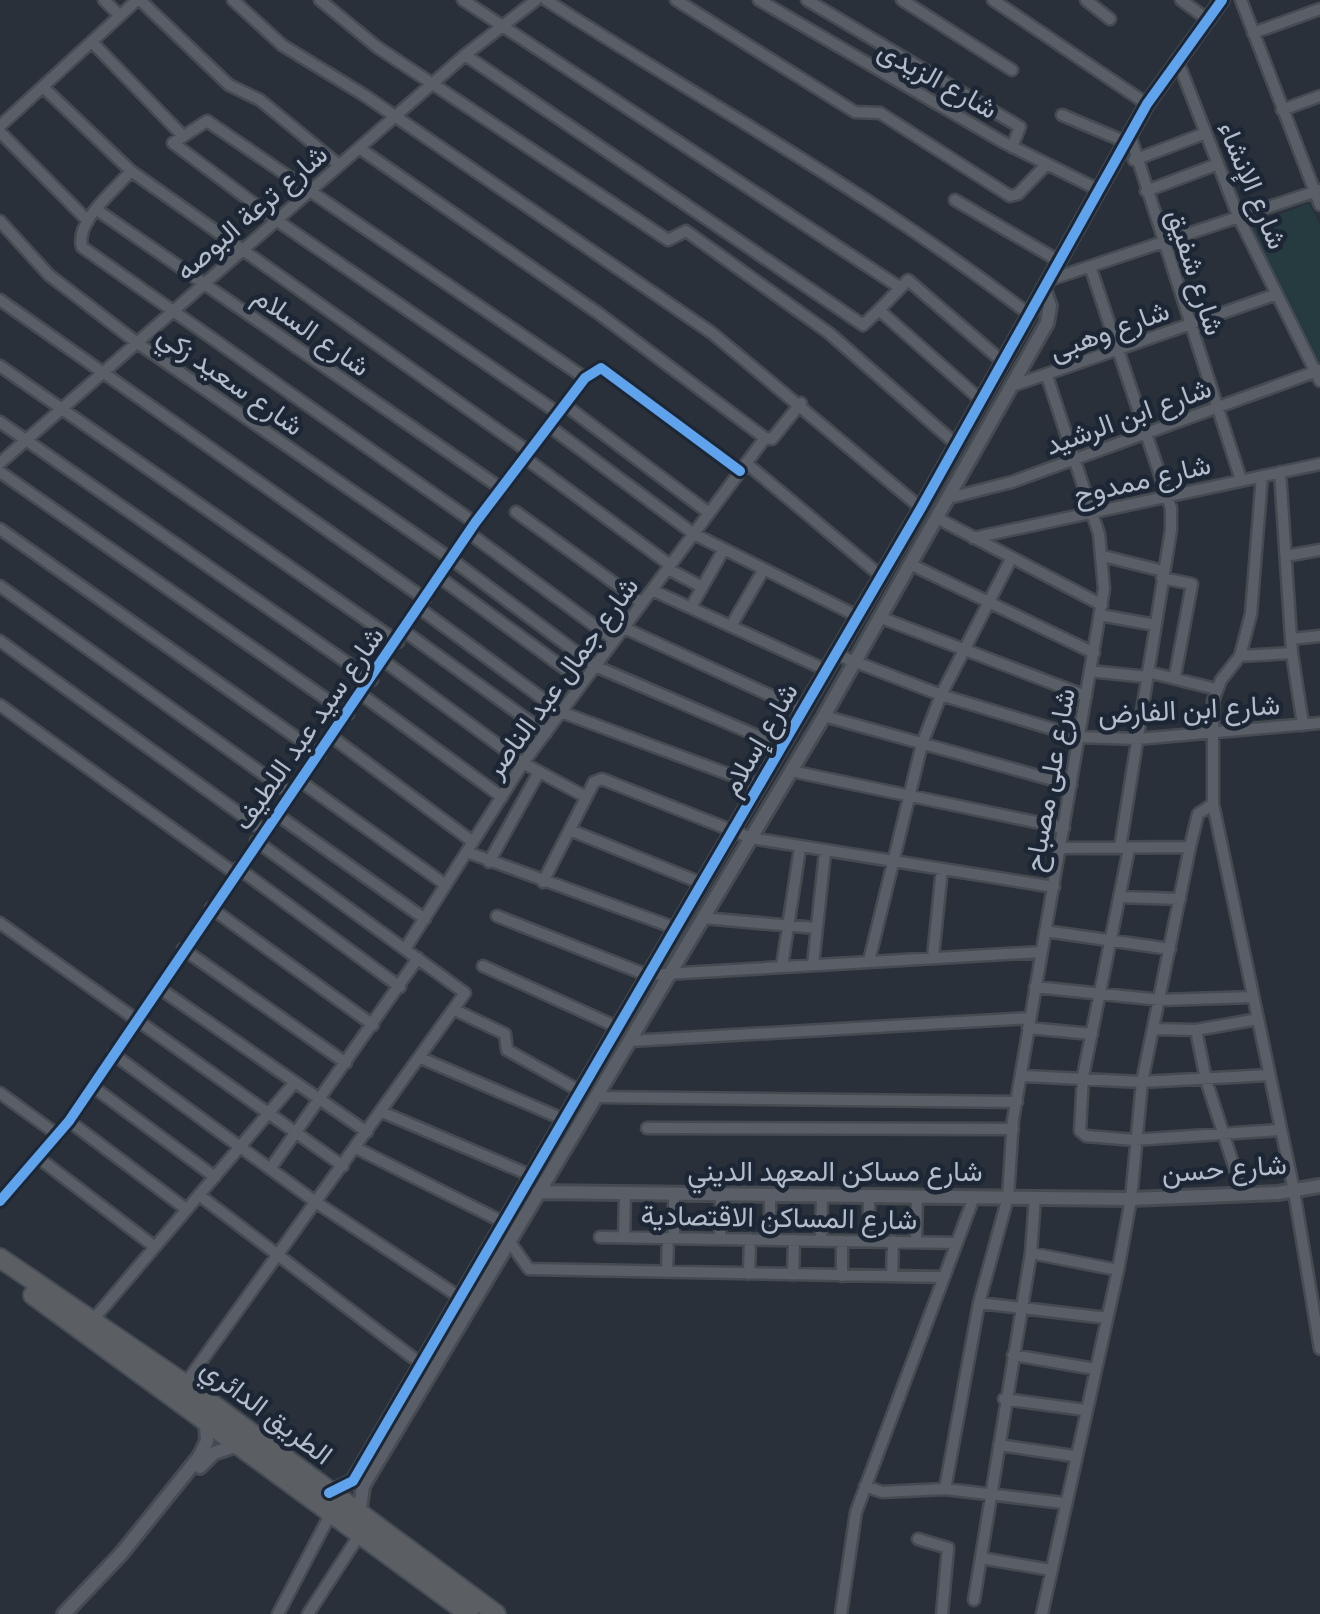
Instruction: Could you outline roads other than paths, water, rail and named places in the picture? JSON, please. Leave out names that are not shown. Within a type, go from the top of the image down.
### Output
[{"type":"highway","name":"الطريق الدائري","points":[[0,1258],[329,1492],[360,1524],[488,1612]]},
{"type":"highway","name":"الطريق الدائري","points":[[0,1271],[172,1382],[183,1405],[331,1513],[360,1524]]},
{"type":"highway","name":"الطريق الدائري","points":[[454,1591],[469,1614]]},
{"type":"street","points":[[104,0],[120,16]]},
{"type":"street","points":[[88,220],[0,129],[138,0],[228,86],[260,100],[340,165]]},
{"type":"street","points":[[233,0],[282,45],[652,290],[802,404],[921,508]]},
{"type":"street","points":[[320,0],[360,35],[668,240],[686,231],[829,333],[957,445]]},
{"type":"street","points":[[463,0],[899,287]]},
{"type":"street","name":"شارع ترعة البوصه","points":[[0,463],[464,55],[536,0]]},
{"type":"street","points":[[546,0],[923,234],[1030,315]]},
{"type":"street","points":[[676,0],[854,112],[880,114],[1010,196],[1018,194],[1047,164]]},
{"type":"street","name":"شارع الزيدى","points":[[758,0],[1012,147],[1099,190]]},
{"type":"street","points":[[808,0],[1020,127],[1012,147]]},
{"type":"street","points":[[902,0],[1012,70]]},
{"type":"street","points":[[993,0],[1147,104]]},
{"type":"street","points":[[1086,0],[1110,19]]},
{"type":"street","points":[[1181,0],[1207,19]]},
{"type":"street","name":"شارع إسلام","points":[[360,1524],[362,1477],[420,1363],[921,508],[1147,104],[1176,58],[1222,0]]},
{"type":"street","points":[[1241,0],[1320,204]]},
{"type":"street","points":[[1253,33],[1320,9]]},
{"type":"street","points":[[92,42],[183,136]]},
{"type":"street","points":[[464,55],[863,324],[906,280],[912,281],[1004,362]]},
{"type":"street","name":"شارع الإنشاء","points":[[1176,58],[1239,218],[1318,374]]},
{"type":"street","points":[[43,86],[131,171],[527,455],[669,567],[702,587]]},
{"type":"street","points":[[1282,110],[1320,96]]},
{"type":"street","points":[[1062,116],[1128,138]]},
{"type":"street","points":[[709,513],[562,409],[276,220],[174,148],[173,143],[208,121],[585,378],[602,368],[743,467],[881,576]]},
{"type":"street","points":[[1134,160],[1206,133]]},
{"type":"street","name":"شارع شفيق","points":[[1128,138],[1241,480]]},
{"type":"street","points":[[358,148],[598,312],[765,438]]},
{"type":"street","points":[[1146,191],[1218,164]]},
{"type":"street","points":[[131,171],[88,220],[80,234],[82,248],[472,528],[614,640]]},
{"type":"street","points":[[1046,284],[1317,191]]},
{"type":"street","points":[[955,200],[1059,261]]},
{"type":"street","name":"شارع السلام","points":[[97,210],[502,488]]},
{"type":"street","name":"شارع سعيد زكي","points":[[0,221],[49,275],[136,342],[452,559],[595,666],[782,746]]},
{"type":"street","points":[[1091,269],[1168,495],[1171,530],[1137,740],[1119,897],[1083,1076],[1082,1134],[1134,1140],[1279,1130]]},
{"type":"street","name":"شارع إسلام","points":[[329,1492],[362,1477],[672,973],[1012,386],[1050,315],[1046,284]]},
{"type":"street","name":"شارع وهبى","points":[[1012,386],[1277,294]]},
{"type":"street","points":[[0,300],[422,603],[561,712],[758,785]]},
{"type":"street","points":[[880,310],[982,401]]},
{"type":"street","points":[[0,366],[398,642]]},
{"type":"street","name":"شارع ابن الرشيد","points":[[949,498],[1075,460],[1318,374]]},
{"type":"street","name":"شارع على مصباح","points":[[945,1489],[979,1303],[1008,1197],[1012,1129],[1101,610],[1103,556],[1047,376]]},
{"type":"street","name":"شارع سيد عبد اللطيف","points":[[0,1201],[69,1121],[472,528],[585,378]]},
{"type":"street","name":"شارع جمال عبد الناصر","points":[[405,949],[523,763],[765,438],[772,438],[802,404]]},
{"type":"street","points":[[0,422],[372,680]]},
{"type":"street","points":[[549,426],[694,534],[857,616]]},
{"type":"street","name":"شارع ممدوح","points":[[973,538],[1320,464]]},
{"type":"street","points":[[0,472],[348,714]]},
{"type":"street","points":[[1280,472],[1292,653],[1303,725]]},
{"type":"street","points":[[1262,476],[1257,569],[1240,656],[1216,689],[1211,732],[1213,804],[1294,1191],[1320,1349]]},
{"type":"street","points":[[516,512],[642,603]]},
{"type":"street","points":[[937,518],[1101,610],[1155,625]]},
{"type":"street","points":[[0,528],[320,754]]},
{"type":"street","points":[[691,607],[724,548]]},
{"type":"street","points":[[1286,556],[1320,550]]},
{"type":"street","points":[[1103,556],[1192,584],[1175,676]]},
{"type":"street","points":[[869,961],[922,744],[940,695],[1011,559]]},
{"type":"street","points":[[910,564],[1094,653]]},
{"type":"street","points":[[731,626],[764,569]]},
{"type":"street","points":[[439,577],[583,682]]},
{"type":"street","points":[[0,586],[290,794]]},
{"type":"street","points":[[652,590],[826,670]]},
{"type":"street","points":[[879,617],[1086,696]]},
{"type":"street","points":[[624,628],[802,710]]},
{"type":"street","points":[[404,631],[546,733]]},
{"type":"street","points":[[1291,640],[1320,636]]},
{"type":"street","points":[[0,641],[405,949],[464,989],[464,997],[455,1010],[280,1254],[172,1382]]},
{"type":"street","points":[[1240,656],[1292,653]]},
{"type":"street","name":"شارع ابن الفارض","points":[[835,654],[940,695],[1079,738],[1137,740],[1320,723]]},
{"type":"street","points":[[384,662],[523,763],[586,798]]},
{"type":"street","points":[[1090,671],[1175,676],[1216,689]]},
{"type":"street","points":[[362,695],[502,796]]},
{"type":"street","points":[[0,705],[400,987]]},
{"type":"street","points":[[824,716],[1072,785]]},
{"type":"street","points":[[332,737],[490,862],[674,928]]},
{"type":"street","points":[[791,771],[1064,828]]},
{"type":"street","points":[[490,862],[539,772]]},
{"type":"street","points":[[543,882],[594,782],[602,779],[750,838],[1054,887]]},
{"type":"street","points":[[300,781],[446,885]]},
{"type":"street","points":[[1042,1614],[1118,1270],[1131,1199],[1142,1082],[1190,847],[1198,814],[1213,804]]},
{"type":"street","points":[[276,814],[424,918]]},
{"type":"street","points":[[570,830],[701,883]]},
{"type":"street","points":[[1061,848],[1190,847]]},
{"type":"street","points":[[782,966],[800,848]]},
{"type":"street","points":[[813,964],[825,852]]},
{"type":"street","points":[[933,957],[942,869]]},
{"type":"street","points":[[1119,897],[1180,898]]},
{"type":"street","points":[[211,908],[373,1025]]},
{"type":"street","points":[[498,916],[647,975],[1042,952]]},
{"type":"street","points":[[703,918],[816,928]]},
{"type":"street","points":[[0,923],[267,1116],[343,1166]]},
{"type":"street","points":[[1046,931],[1170,949]]},
{"type":"street","points":[[183,949],[346,1063]]},
{"type":"street","points":[[270,1169],[418,958]]},
{"type":"street","points":[[482,966],[617,1027]]},
{"type":"street","points":[[1035,987],[1160,1000],[1253,997]]},
{"type":"street","points":[[159,988],[368,1132]]},
{"type":"street","points":[[455,1010],[505,1034],[507,1050],[580,1090]]},
{"type":"street","points":[[1153,1029],[1196,1030],[1258,1020]]},
{"type":"street","points":[[630,1041],[1029,1023],[1092,1034]]},
{"type":"street","points":[[1196,1030],[1206,1080],[1243,1194]]},
{"type":"street","points":[[113,1054],[317,1203],[458,1296]]},
{"type":"street","points":[[421,1058],[563,1119]]},
{"type":"street","points":[[1024,1076],[1142,1082],[1269,1074]]},
{"type":"street","points":[[92,1322],[295,1082]]},
{"type":"street","points":[[92,1086],[215,1177]]},
{"type":"street","points":[[0,1094],[58,1136]]},
{"type":"street","points":[[598,1097],[1017,1102]]},
{"type":"street","points":[[382,1112],[530,1175]]},
{"type":"street","points":[[69,1121],[186,1209]]},
{"type":"street","points":[[647,1128],[1012,1129]]},
{"type":"street","points":[[356,1148],[503,1222]]},
{"type":"street","points":[[40,1159],[155,1247]]},
{"type":"street","name":"شارع حسن","points":[[1131,1199],[1294,1191],[1320,1186]]},
{"type":"street","name":"شارع مساكن المعهد الديني","points":[[520,1191],[1131,1199]]},
{"type":"street","points":[[198,1195],[420,1363]]},
{"type":"street","points":[[624,1238],[625,1195]]},
{"type":"street","points":[[667,1272],[674,1195]]},
{"type":"street","points":[[720,1239],[721,1195]]},
{"type":"street","points":[[770,1196],[770,1240]]},
{"type":"street","points":[[820,1240],[822,1196]]},
{"type":"street","points":[[869,1196],[869,1242]]},
{"type":"street","points":[[916,1241],[917,1196]]},
{"type":"street","points":[[841,1614],[851,1533],[974,1197]]},
{"type":"street","points":[[974,1600],[1004,1399],[1031,1254],[1035,1198]]},
{"type":"street","name":"شارع المساكن الاقتصادية","points":[[600,1237],[957,1243]]},
{"type":"street","points":[[748,1274],[750,1240]]},
{"type":"street","points":[[793,1274],[794,1240]]},
{"type":"street","points":[[508,1241],[529,1269],[944,1278]]},
{"type":"street","points":[[842,1241],[842,1276]]},
{"type":"street","points":[[892,1241],[892,1276]]},
{"type":"street","points":[[1031,1254],[1118,1270]]},
{"type":"street","points":[[979,1303],[1106,1318]]},
{"type":"street","points":[[1013,1356],[1095,1369]]},
{"type":"street","points":[[1004,1399],[1085,1410]]},
{"type":"street","points":[[64,1614],[179,1484],[205,1447],[206,1422]]},
{"type":"street","points":[[179,1484],[214,1453],[238,1445]]},
{"type":"street","points":[[999,1445],[1074,1456]]},
{"type":"street","points":[[866,1486],[882,1492],[945,1489],[1064,1503]]},
{"type":"street","points":[[278,1614],[331,1513]]},
{"type":"street","points":[[308,1614],[360,1524]]},
{"type":"street","points":[[918,1539],[948,1548],[942,1614]]},
{"type":"street","points":[[981,1558],[1051,1570]]}]
